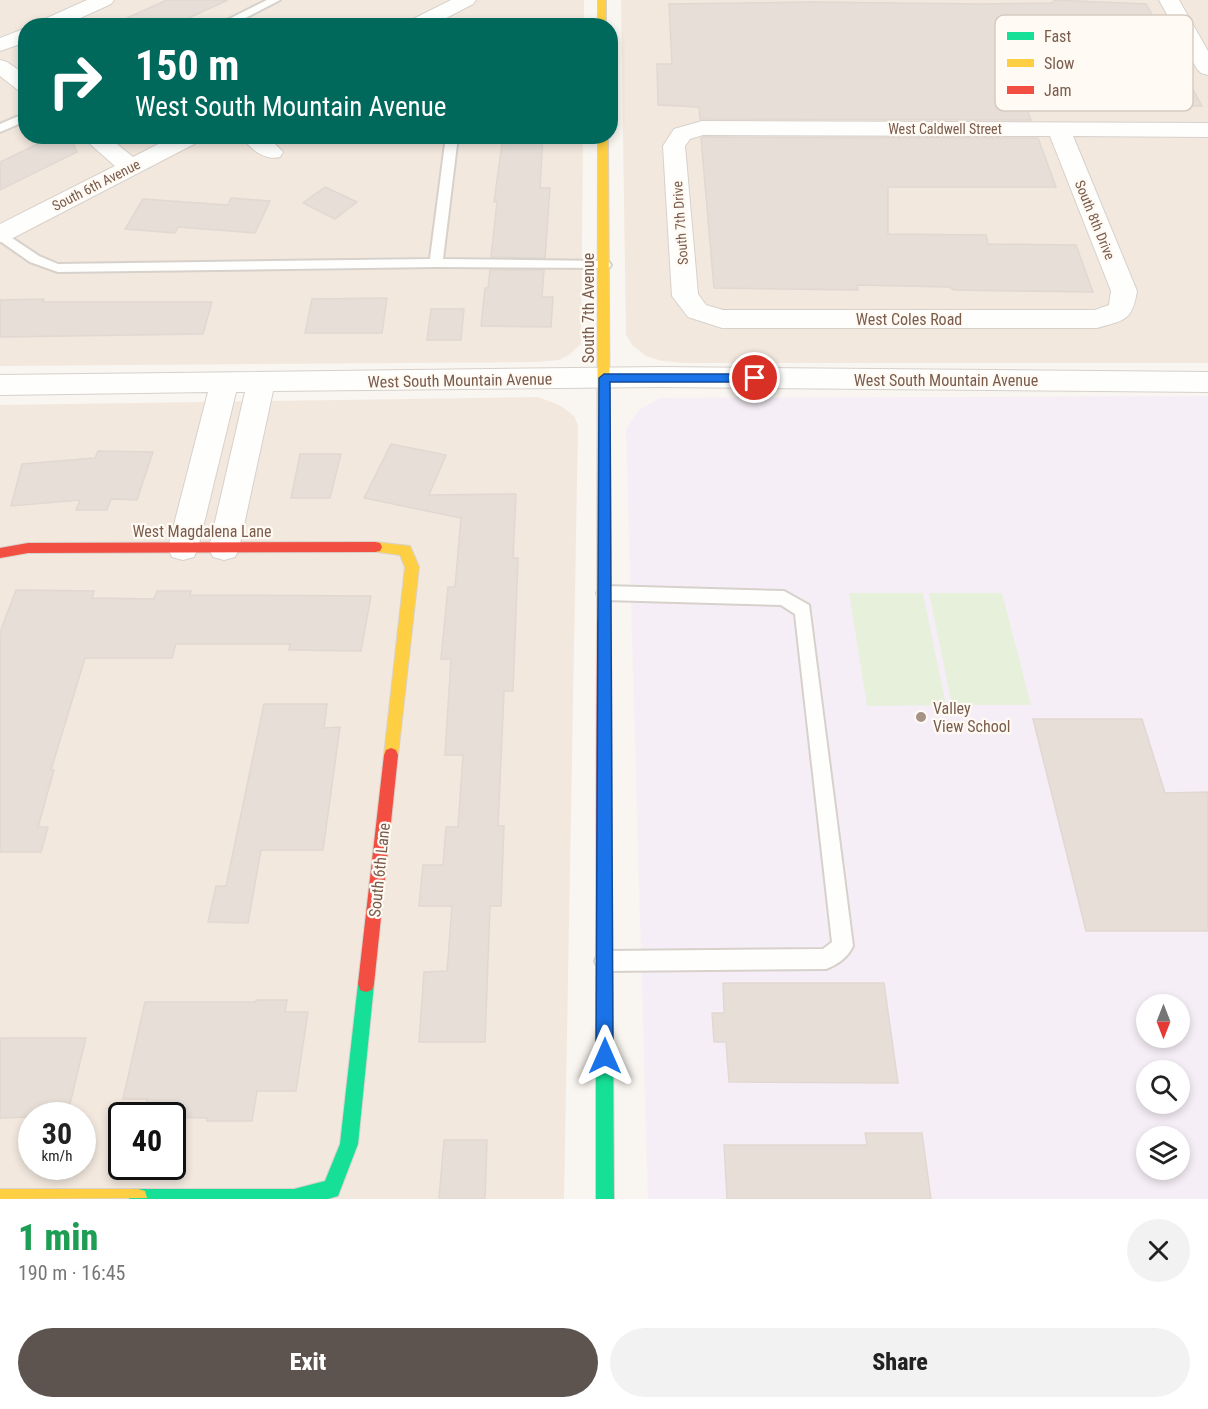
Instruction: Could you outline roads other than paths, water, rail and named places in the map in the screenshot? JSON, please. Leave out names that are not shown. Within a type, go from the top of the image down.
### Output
[{"type":"street","points":[[63,18],[104,0]]},
{"type":"street","points":[[438,18],[466,0]]},
{"type":"street","points":[[602,0],[602,18]]},
{"type":"street","points":[[1169,0],[1177,15]]},
{"type":"street","points":[[0,45],[18,37]]},
{"type":"street","points":[[1193,42],[1208,69]]},
{"type":"street","points":[[0,66],[18,79]]},
{"type":"street","name":"West Caldwell Street","points":[[682,134],[702,128],[1208,130]]},
{"type":"street","name":"South 8th Drive","points":[[1059,130],[1124,291],[1121,310]]},
{"type":"street","name":"South 7th Drive","points":[[682,134],[674,146],[685,296],[697,311]]},
{"type":"street","points":[[102,144],[131,167]]},
{"type":"street","name":"South 6th Avenue","points":[[0,234],[176,144]]},
{"type":"street","points":[[262,144],[272,152]]},
{"type":"street","name":"South 7th Avenue","points":[[603,144],[604,1199]]},
{"type":"street","name":"West Coles Road","points":[[697,311],[722,319],[1097,319],[1121,310]]},
{"type":"street","name":"West South Mountain Avenue","points":[[0,385],[604,378],[1208,382]]},
{"type":"street","points":[[183,548],[224,383]]},
{"type":"street","points":[[224,548],[261,383]]},
{"type":"street","points":[[200,478],[240,478]]},
{"type":"street","name":"West Magdalena Lane","points":[[0,553],[28,548],[383,547],[405,550]]},
{"type":"street","name":"South 6th Lane","points":[[0,1198],[294,1198],[331,1189],[350,1144],[412,567],[405,550]]},
{"type":"lane","points":[[237,18],[275,0]]},
{"type":"lane","points":[[0,128],[18,120]]},
{"type":"lane","points":[[436,263],[451,144]]},
{"type":"lane","points":[[0,234],[30,258],[43,265],[58,268],[436,263],[604,265]]},
{"type":"lane","points":[[605,593],[784,598],[803,610],[843,946],[826,958],[605,960]]},
{"type":"place","name":"Valley View School","points":[[921,717]]}]
